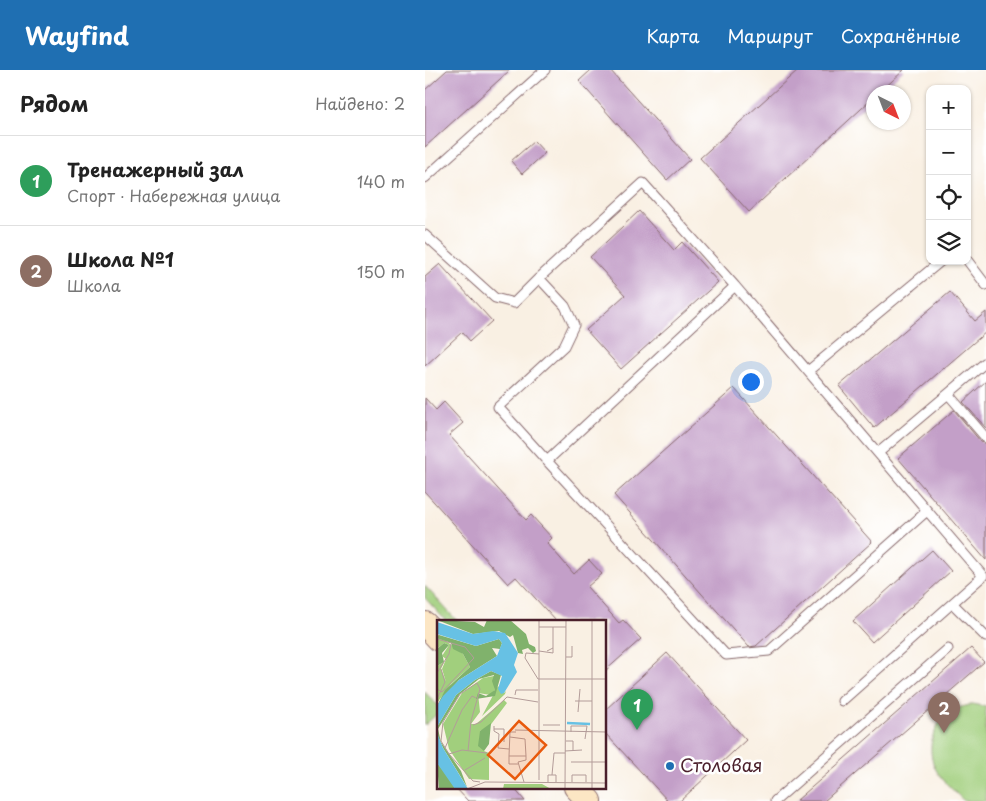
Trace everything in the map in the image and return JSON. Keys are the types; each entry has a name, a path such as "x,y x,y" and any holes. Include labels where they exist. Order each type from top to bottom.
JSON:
{"street":[{"path":"425,624 437,637"},
{"path":"577,788 589,801"}],"lane":[{"path":"425,178 545,70"},
{"path":"425,235 495,298 514,302 643,183 735,286 983,576 842,702"},
{"path":"808,371 936,265"},
{"path":"971,265 986,286"},
{"path":"539,278 565,306 573,326 564,346 498,407 726,656 769,651 927,511"},
{"path":"547,461 735,286"},
{"path":"878,453 986,362"},
{"path":"948,394 986,438"},
{"path":"953,604 986,637"},
{"path":"775,801 949,650"}],"green space":[{"path":"425,586 456,620 445,620 425,598"},
{"path":"425,692 437,705 437,714 425,725"},
{"path":"973,704 986,707 986,801 964,801 940,776 932,758 932,739 940,722 955,709"}],"building":[{"path":"447,70 510,70 425,147 425,90"},
{"path":"591,70 610,70 690,159 667,180 579,81"},
{"path":"798,70 904,70 888,85 866,85 866,104 749,212 700,158"},
{"path":"534,141 545,153 522,174 511,161"},
{"path":"639,211 674,250 682,242 718,282 621,369 586,330 625,295 590,257"},
{"path":"440,264 492,321 470,341 462,332 425,366 425,277"},
{"path":"950,292 975,321 986,312 986,332 874,428 839,386"},
{"path":"986,381 986,428 963,402"},
{"path":"734,388 872,542 756,646 749,647 614,495"},
{"path":"425,398 436,410 444,402 463,423 449,435 526,520 531,515 552,538 547,543 574,574 589,560 602,574 587,587 619,623 623,620 641,639 606,670 606,620 555,620 516,577 508,584 425,492"},
{"path":"954,410 981,442 986,444 986,560 898,458"},
{"path":"932,550 951,571 872,642 853,621"},
{"path":"971,648 984,662 824,801 796,801"},
{"path":"667,653 746,740 680,801 668,801 606,734 606,709"},
{"path":"456,788 514,788 525,801 468,801"}],"place":[{"name":"Тренажерный зал","path":"637,730"},
{"name":"Школа №1","path":"944,733"},
{"name":"Столовая","path":"670,766"}]}
